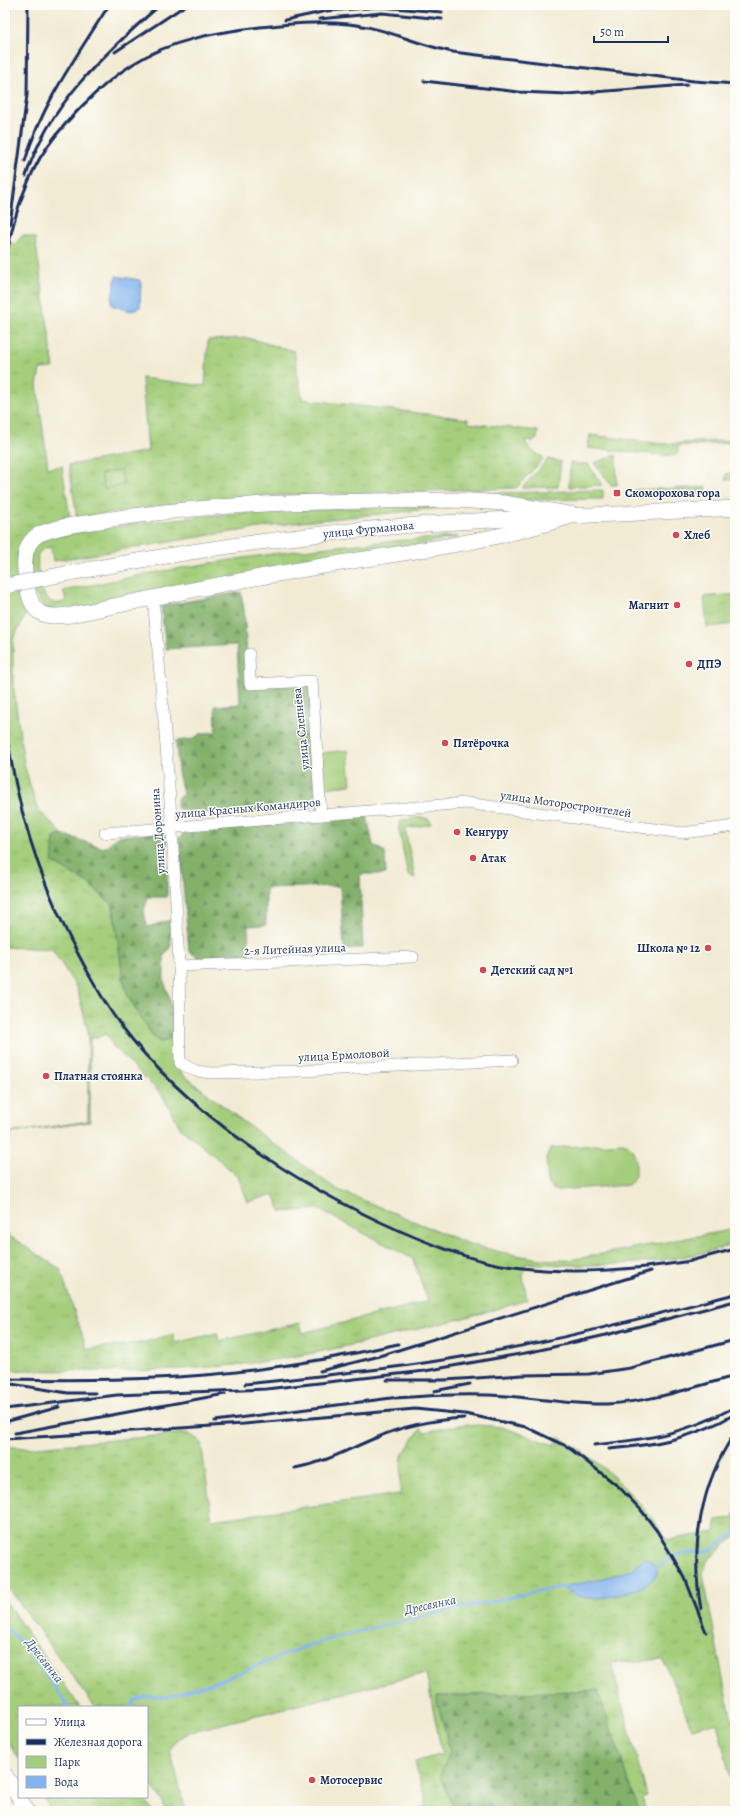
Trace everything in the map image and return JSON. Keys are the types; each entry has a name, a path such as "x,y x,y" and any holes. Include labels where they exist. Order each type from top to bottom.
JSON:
{"street":[{"path":"327,501 473,502 527,506 574,515 544,525 473,542 252,578 71,615 54,616 37,611 32,603 28,591 25,557 30,542 38,536 49,531 82,524 171,511 327,501"},
{"path":"473,502 477,504 480,510 478,517 472,521 478,524 481,531 479,537 473,542"},
{"name":"улица Фурманова","path":"5,587 134,561 232,545 384,528 574,515 735,508"},
{"name":"улица Доронина","path":"153,598 162,688 171,827 179,966 180,1063"},
{"name":"улица Слепнёва","path":"249,654 250,684 312,681 321,814"},
{"name":"улица Моторостроителей","path":"393,809 466,803 683,833 735,826"},
{"name":"улица Красных Командиров","path":"105,832 393,809"},
{"name":"2-я Литейная улица","path":"179,966 412,957"},
{"name":"улица Ермоловой","path":"180,1063 196,1071 211,1073 512,1060"},
{"path":"5,1775 18,1796"},
{"path":"19,1798 27,1811"}],"green space":[{"path":"5,5 11,5 5,140"},
{"path":"23,235 35,238 54,368 40,369 37,385 48,468 62,466 70,519 18,554 20,590 27,612 13,640 13,683 24,764 37,808 62,834 54,838 53,862 88,883 113,906 123,978 128,996 153,1037 160,1042 168,1040 175,1033 177,1063 181,1073 236,1116 336,1189 464,1242 488,1249 531,1258 559,1260 570,1260 735,1229 735,1244 684,1257 658,1261 605,1265 526,1263 523,1276 527,1300 449,1322 298,1356 206,1368 120,1371 5,1370 5,1233 60,1269 87,1349 141,1343 173,1334 175,1343 217,1333 219,1341 300,1323 303,1333 428,1301 413,1259 318,1209 281,1212 274,1194 248,1202 238,1176 180,1127 162,1095 113,1046 106,1034 96,1038 90,1038 90,1122 5,1134 88,1121 88,1031 77,988 52,949 5,947 5,243 15,244"},
{"path":"248,338 294,351 302,399 468,419 468,423 538,431 537,439 534,441 524,440 531,450 544,458 516,488 265,496 200,501 77,518 69,465 148,451 142,378 205,386 208,340"},
{"path":"590,435 663,444 735,440 735,443 678,446 678,453 673,456 588,448"},
{"path":"616,455 617,485 611,485 594,463"},
{"path":"548,459 561,462 558,487 522,488"},
{"path":"733,459 735,459 735,479 726,480 726,474 734,473"},
{"path":"570,463 588,464 602,485 569,487"},
{"path":"121,470 124,485 104,489 101,474"},
{"path":"707,487 707,494 636,497 635,490"},
{"path":"603,490 603,499 516,500 468,494"},
{"path":"458,506 301,522 53,561 51,547 43,549 38,554 39,580 45,596 50,601 57,603 66,601 63,591 210,563 309,549 458,537 70,610 45,609 35,595 30,567 31,551 37,544 48,538 99,529 150,522 253,513 355,508"},
{"path":"241,592 244,610 249,686 309,685 316,805 303,810 210,813 177,808 177,799 183,794 178,772 176,741 192,739 202,733 216,732 215,706 240,704 237,645 166,649 161,606"},
{"path":"735,594 735,624 707,627 704,597"},
{"path":"348,750 351,785 324,788 321,753"},
{"path":"367,815 373,845 385,852 386,874 360,874 363,948 344,949 340,886 266,888 266,925 248,926 249,957 198,958 189,951 179,838 187,830 212,830"},
{"path":"422,817 429,819 431,824 405,829 415,878 408,875 399,824 402,820"},
{"path":"160,833 167,838 167,897 148,897 144,911 147,927 170,920 171,946 164,956 164,981 170,999 175,1033 168,1040 160,1042 153,1037 128,996 123,978 113,906 88,883 52,862 54,838 62,834 104,848 118,836"},
{"path":"622,1143 628,1145 632,1149 636,1162 635,1176 632,1182 628,1185 557,1190 553,1189 548,1184 546,1158 551,1148"},
{"path":"466,1424 502,1427 554,1445 558,1437 589,1456 619,1482 645,1510 668,1540 715,1532 716,1520 732,1518 735,1513 735,1536 707,1561 703,1574 727,1700 735,1729 735,1798 717,1722 692,1729 663,1659 611,1663 647,1796 642,1799 646,1811 412,1811 427,1807 415,1762 442,1754 426,1673 189,1732 176,1740 170,1750 186,1811 165,1811 163,1801 148,1781 148,1706 94,1706 5,1583 5,1446 26,1448 188,1433 201,1442 212,1520 400,1494 402,1455 421,1428 424,1432"},
{"path":"5,1601 79,1706 18,1706 18,1757 5,1736"},
{"path":"598,1690 639,1811 455,1811 440,1775 450,1752 436,1696"},
{"path":"44,1798 145,1798 152,1811 51,1811"}],"water":[{"path":"116,276 140,280 140,307 131,311 113,306 111,303"},
{"path":"646,1558 657,1567 657,1574 649,1583 635,1590 606,1597 588,1598 578,1596 561,1587 593,1581 635,1569 636,1564"}],"waterway":[{"name":"Дресвянка","path":"655,1568 680,1554 704,1552 714,1548 735,1533"},
{"name":"Дресвянка","path":"132,1706 135,1700 147,1696 164,1698 224,1679 309,1645 379,1626 543,1590 565,1587"},
{"name":"Дресвянка","path":"5,1628 15,1636 41,1667 67,1706"}],"railway":[{"path":"10,224 27,95 28,5"},
{"path":"25,161 41,119 61,80 109,5"},
{"path":"26,176 36,150 48,126 64,103 99,61 160,5"},
{"path":"115,52 186,5"},
{"path":"285,20 327,11 380,7 442,12"},
{"path":"319,19 382,13 442,19"},
{"path":"5,267 10,239 22,197 40,158 58,132 82,106 121,72 147,56 178,43 195,38 260,27 337,23 361,26 388,32 426,45 453,52 694,81 735,84"},
{"path":"424,81 519,92 567,94 687,85"},
{"path":"5,719 16,783 32,846 55,906 69,936 101,995 120,1024 147,1057 177,1087 246,1144 283,1169 360,1212 398,1230 440,1247 499,1265 558,1271 580,1271 625,1269 691,1261"},
{"path":"686,1262 735,1249"},
{"path":"320,1371 376,1357 651,1271"},
{"path":"245,1384 440,1361 501,1350 602,1328 735,1294"},
{"path":"5,1409 117,1395 266,1389 425,1371 531,1352 606,1335 735,1301"},
{"path":"387,1380 445,1380 523,1375 589,1374 630,1368 735,1340"},
{"path":"5,1379 118,1379 217,1374 278,1367 398,1344"},
{"path":"395,1398 437,1395 479,1395 507,1396 570,1403 623,1403 656,1397 735,1376"},
{"path":"5,1383 68,1393 95,1393"},
{"path":"434,1391 470,1384"},
{"path":"15,1433 225,1394"},
{"path":"215,1421 399,1397"},
{"path":"5,1422 59,1407"},
{"path":"594,1445 666,1434 700,1423 735,1407"},
{"path":"5,1439 244,1424 415,1409 465,1414 526,1427 568,1447 619,1487 641,1510 657,1531 685,1578 706,1632"},
{"path":"609,1449 643,1445 690,1435 735,1414"},
{"path":"295,1468 328,1459 378,1437 409,1426 464,1418"},
{"path":"701,1609 697,1563 701,1517 713,1473 735,1433"}],"place":[{"name":"Скоморохова гора","path":"617,493"},
{"name":"Хлеб","path":"676,535"},
{"name":"Магнит","path":"677,605"},
{"name":"ДПЭ","path":"689,664"},
{"name":"Пятёрочка","path":"445,743"},
{"name":"Кенгуру","path":"457,832"},
{"name":"Атак","path":"473,858"},
{"name":"Школа № 12","path":"708,948"},
{"name":"Детский сад №1","path":"483,970"},
{"name":"Платная стоянка","path":"46,1076"},
{"name":"Мотосервис","path":"312,1780"}]}
